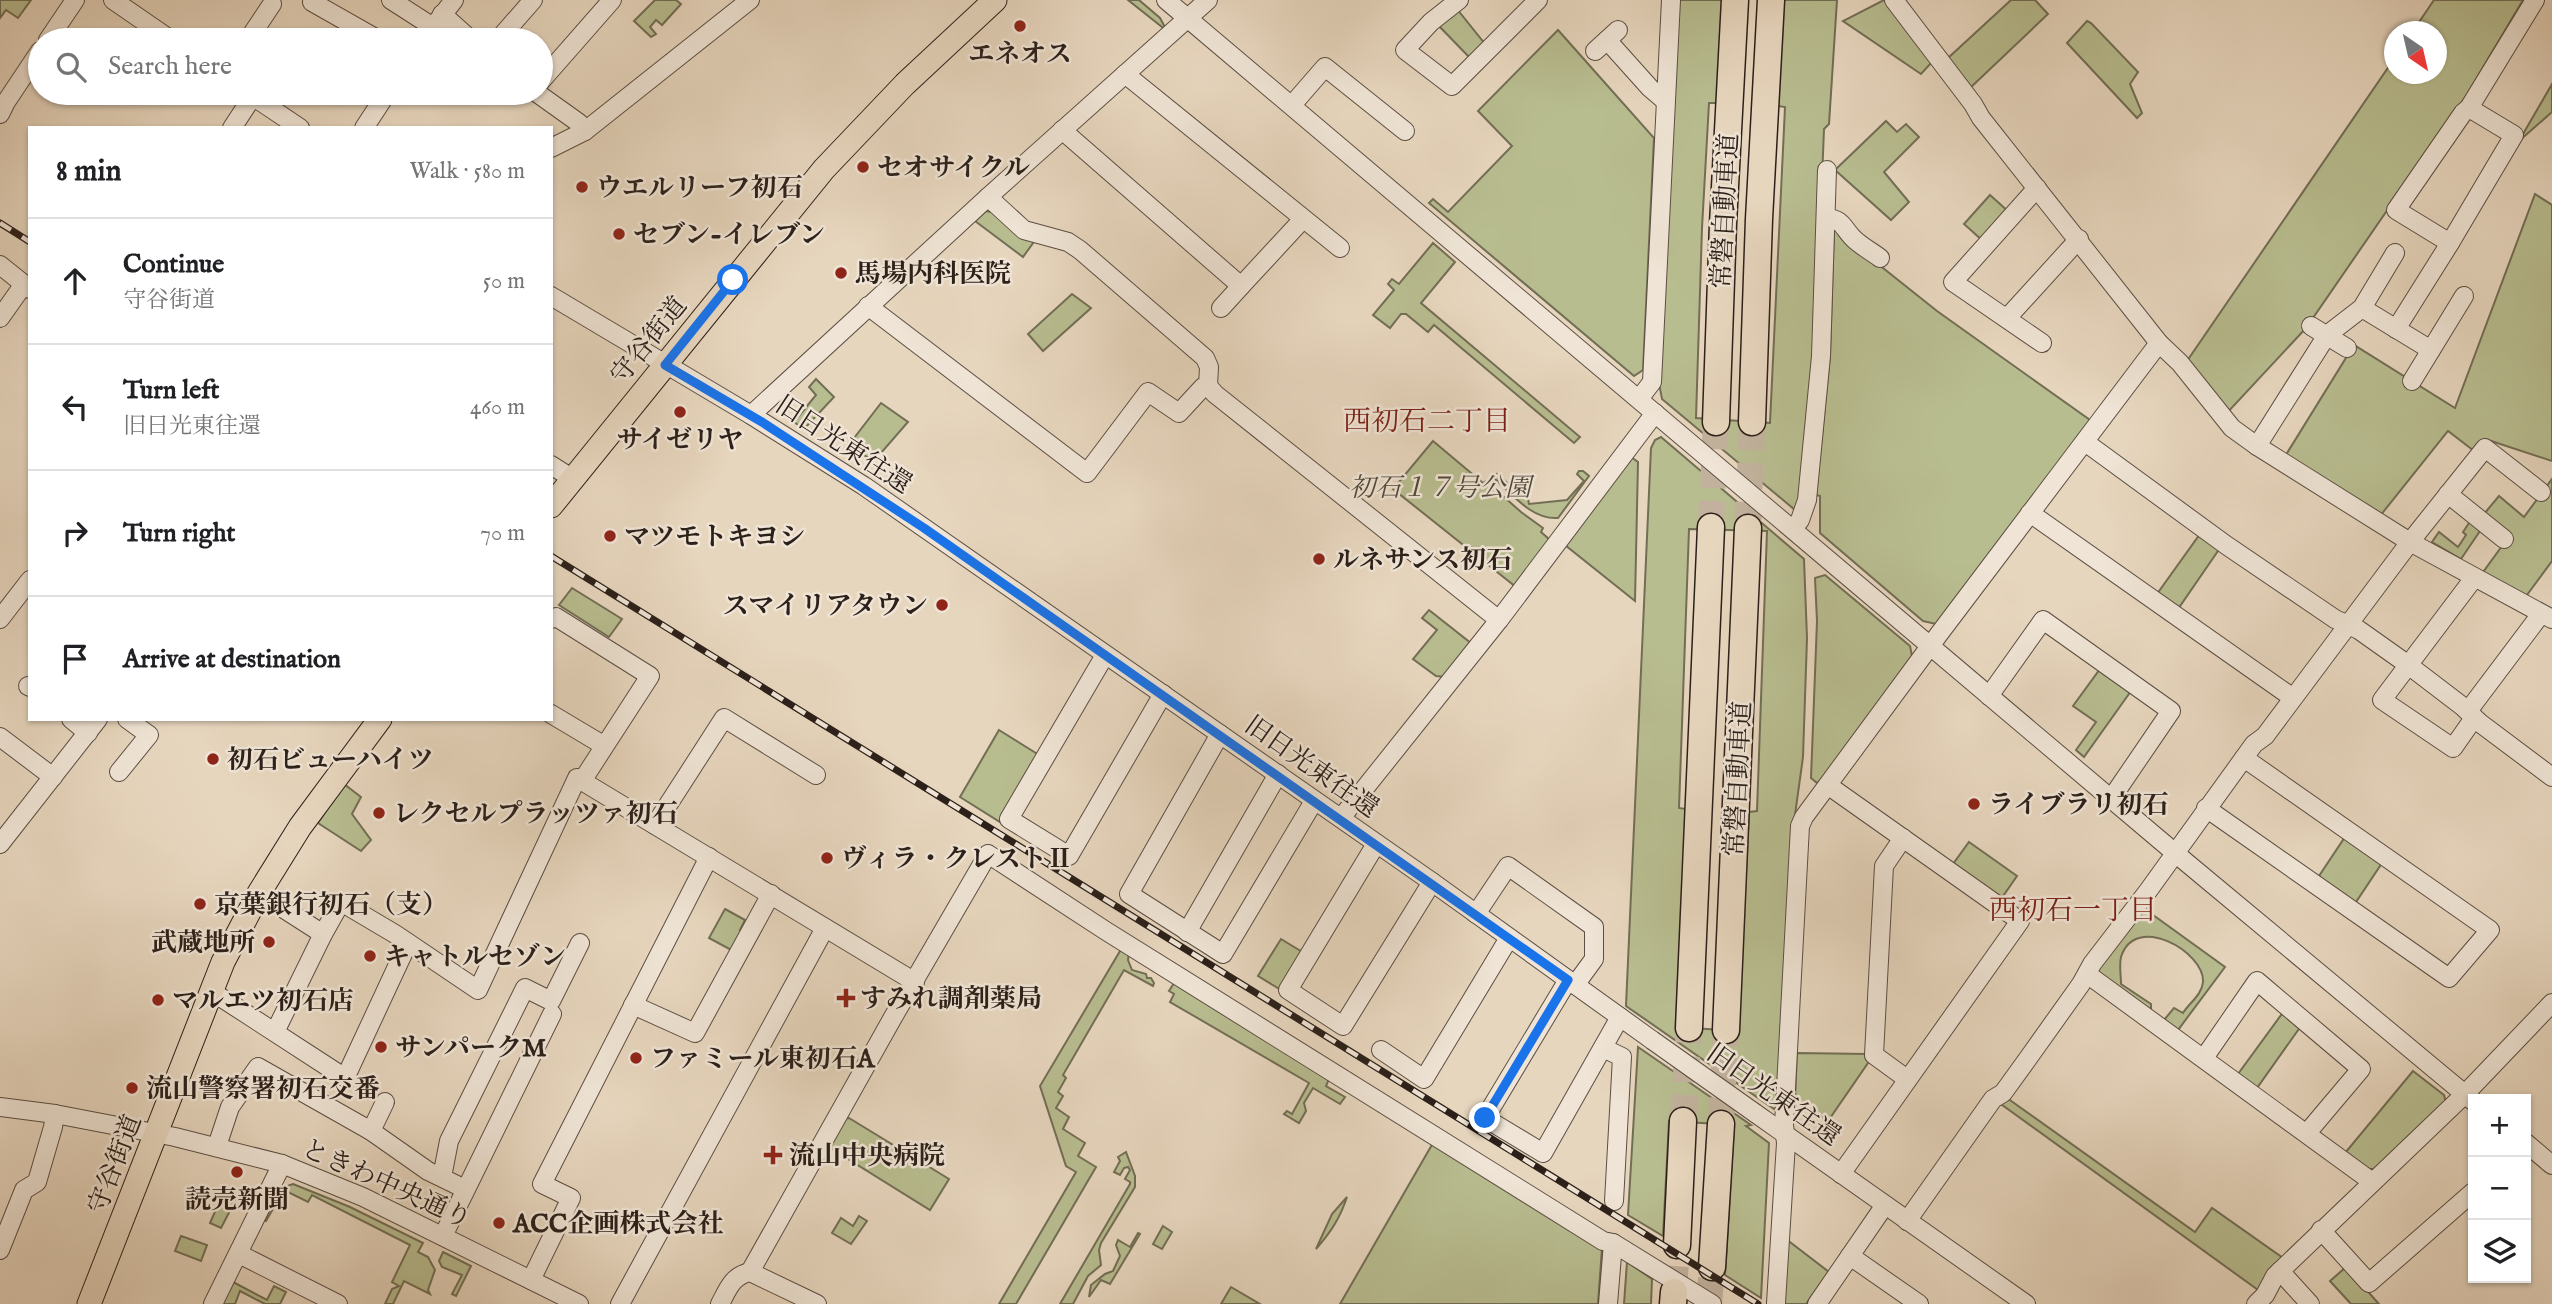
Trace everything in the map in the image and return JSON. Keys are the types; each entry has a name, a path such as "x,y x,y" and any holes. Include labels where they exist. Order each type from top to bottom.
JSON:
{"highway":[{"name":"常磐自動車道","path":"1716,422 1735,0"},
{"name":"常磐自動車道","path":"1752,422 1759,219 1771,0"},
{"name":"常磐自動車道","path":"1689,1028 1711,527"},
{"name":"常磐自動車道","path":"1726,1030 1748,528"},
{"path":"1677,1245 1683,1121"},
{"path":"1712,1267 1721,1124"}],"main road":[{"name":"守谷街道","path":"553,504 824,169 914,75 995,0"},
{"name":"守谷街道","path":"89,1304 223,962 259,893 313,808 378,721"}],"street":[{"path":"56,28 75,0"},
{"path":"113,0 154,28"},
{"path":"391,0 438,20"},
{"path":"508,28 533,0"},
{"path":"553,67 612,0"},
{"path":"1166,0 2174,853 2468,1096"},
{"path":"751,415 1208,0"},
{"path":"1459,0 1431,22 1405,50 1451,86 1538,0"},
{"path":"1639,399 1652,382 1671,0"},
{"path":"1894,0 1981,118 2159,343 2180,363 2232,428 2410,542 2547,617 2471,714 2453,748 2382,700 2474,578"},
{"path":"2450,243 2396,210 2469,108 2535,0"},
{"path":"553,147 584,131 747,1"},
{"path":"312,2 358,28"},
{"path":"255,28 272,4"},
{"path":"1607,40 1664,100"},
{"path":"1292,106 1325,67 1405,131"},
{"path":"0,114 28,69"},
{"path":"1125,74 1340,248"},
{"path":"553,104 579,123 584,131"},
{"path":"233,126 245,105"},
{"path":"267,105 297,126"},
{"path":"365,126 379,105"},
{"path":"2396,329 2514,135 2469,108"},
{"path":"1062,130 1241,286"},
{"path":"1793,529 1800,520 1807,500 1821,356 1827,170"},
{"path":"2037,188 1953,282 2042,343"},
{"path":"988,197 1024,230 1068,242 1080,250 1205,358 1209,367 1208,386 1215,394 1499,620"},
{"path":"1826,218 1835,218 1842,222 1852,237 1880,258"},
{"path":"1221,308 1303,219"},
{"path":"2007,318 2079,239"},
{"path":"2257,446 2327,335 2362,308 2395,253"},
{"path":"0,265 27,287 0,317"},
{"path":"2412,381 2464,296"},
{"name":"旧日光東往還","path":"553,297 864,486 1432,882 2026,1304"},
{"path":"868,306 1087,473 1148,392 1179,413 1203,387 1208,386"},
{"path":"2362,308 2431,350"},
{"path":"2311,326 2347,348"},
{"path":"1776,1303 1786,1143 1784,1134 1798,836 1804,817 2159,343"},
{"path":"1341,818 1499,620 1655,412"},
{"path":"2085,442 2226,545 2407,664 2552,777"},
{"path":"1907,1221 1993,1099 2003,1093 2206,808 2254,744 2265,736 2410,542 2485,448 2541,492"},
{"path":"553,466 573,479"},
{"path":"2448,494 2504,539"},
{"path":"2030,513 2293,698"},
{"path":"0,619 28,583"},
{"path":"553,618 556,617 650,676 582,781"},
{"path":"1989,696 2043,620 2171,711 2111,799"},
{"path":"1105,654 1009,819 1069,856 1163,694"},
{"path":"553,715 603,745"},
{"path":"655,825 724,718 817,775"},
{"path":"119,772 149,735 130,721"},
{"path":"0,844 93,726"},
{"path":"1220,734 1129,894 1223,954 1314,801"},
{"path":"0,737 52,777"},
{"path":"2206,808 2449,978 2490,930 2244,758"},
{"path":"1187,932 1278,774"},
{"path":"275,1032 341,902 478,990 577,778 915,982"},
{"path":"1829,786 2020,921 1841,1174"},
{"path":"1903,838 1884,866 1874,1055 1908,1079"},
{"path":"1376,844 1288,990 1343,1026 1432,882"},
{"path":"750,1272 988,854 1106,931 1580,1227 1603,1241 1612,1243 1712,1304"},
{"path":"531,1280 571,1198 542,1184 709,857"},
{"path":"1476,914 1508,866 1594,927 1594,959 1572,983 1485,1118 1543,1153 1620,1017"},
{"path":"259,893 323,934"},
{"path":"633,1005 695,1033 771,894"},
{"path":"620,1304 825,928"},
{"path":"1381,1050 1424,1079 1509,938"},
{"path":"211,991 342,1076 348,1072 408,943"},
{"path":"442,1177 449,1141 525,988 551,1001 580,943"},
{"path":"2087,974 2371,1181"},
{"path":"2204,1058 2257,981 2361,1069 2307,1133"},
{"path":"2472,1094 2552,1003"},
{"path":"443,1236 552,1014"},
{"path":"1603,1048 1622,1057 1614,1201"},
{"path":"217,1146 230,1107 258,1066 371,1131 428,1171 465,1189"},
{"path":"2256,1304 2280,1271 2371,1181 2383,1174 2468,1098"},
{"path":"371,1131 385,1102"},
{"name":"ときわ中央通り","path":"0,1107 55,1114 217,1146 282,1164 344,1188 579,1304"},
{"path":"0,1250 24,1190 37,1182 54,1127 55,1114"},
{"path":"2531,1148 2552,1165"},
{"path":"213,1304 282,1164"},
{"path":"2322,1230 2369,1283 2468,1196"},
{"path":"1817,1304 1885,1205"},
{"path":"1608,1304 1612,1243"},
{"path":"239,1254 338,1304"},
{"path":"1850,1256 1919,1304"},
{"path":"2280,1271 2310,1304"},
{"path":"720,1304 732,1281 741,1274 750,1272 817,1304"}],"green space":[{"path":"0,0 31,0 18,18 6,10 0,18"},
{"path":"655,0 676,0 681,4 662,25 656,20 650,27 656,34 651,37 634,21"},
{"path":"1128,0 1139,0 1160,18 1167,31"},
{"path":"1676,0 1722,0 1717,103 1709,103 1696,418 1770,423 1785,107 1778,106 1784,0 1837,0 1829,124 1824,129 1816,330 1799,505 1795,510 1662,399 1659,383"},
{"path":"1888,0 1933,61 1921,74 1843,21"},
{"path":"2011,0 2035,0 2048,14 1968,90 1947,59"},
{"path":"2434,0 2523,0 2466,96 2306,328 2226,414 2185,364 2384,74 2384,84 2447,84 2447,21 2420,21"},
{"path":"1457,9 1485,44 1471,59 1437,24"},
{"path":"2087,21 2138,72 2130,84 2142,113 2137,118 2067,43"},
{"path":"1558,30 1654,138 1643,370 1634,376 1429,203 1433,199 1448,212 1512,146 1478,111"},
{"path":"2552,84 2552,112 2519,141"},
{"path":"1886,121 1897,132 1906,124 1919,137 1884,172 1909,202 1891,220 1835,170"},
{"path":"2535,194 2552,205 2552,461 2485,439 2474,451 2448,431 2380,516 2284,458 2354,345 2455,408"},
{"path":"1990,195 2009,212 1983,241 1964,224"},
{"path":"986,211 997,213 1036,239 1023,257 975,221"},
{"path":"1834,229 1937,311 2090,420 1936,624 1923,621 1820,533 1820,496 1816,495 1830,356"},
{"path":"1433,243 1455,262 1421,303 1580,437 1574,443 1434,325 1428,332 1406,314 1401,314 1390,328 1373,315 1394,290 1388,284 1392,279 1399,284"},
{"path":"1072,294 1091,308 1043,351 1028,334"},
{"path":"816,379 834,397 804,429 794,422 816,395 809,387"},
{"path":"881,403 908,422 881,453 876,450 869,458 848,446"},
{"path":"1661,437 1804,559 1807,638 1803,757 1794,822 1777,1107 1774,1109 1626,1006 1651,448 1655,440","holes":["1689,529 1767,531 1757,811 1749,812 1738,1031 1676,1027 1686,809 1679,808"]},
{"name":"初石１７号公園","path":"1433,441 1543,528 1541,532 1550,540 1516,587 1393,489"},
{"path":"1631,457 1638,462 1635,601 1565,545"},
{"path":"1579,471 1589,476 1558,518 1549,518 1531,510 1494,478 1497,474 1520,494 1527,494 1529,504 1567,500 1584,481 1577,474"},
{"path":"2552,479 2552,561 2524,599 2481,575 2510,535 2484,514 2499,496 2524,517"},
{"path":"2471,520 2482,528 2461,559 2432,542 2439,532 2458,547"},
{"path":"2200,534 2220,548 2178,609 2157,594"},
{"path":"1825,575 1910,646 1912,656 1817,783 1811,778 1817,621 1815,578"},
{"path":"572,588 622,619 609,637 559,605"},
{"path":"1429,610 1472,644 1445,677 1436,676 1413,659 1437,630 1422,618"},
{"path":"2100,669 2131,691 2084,757 2076,750 2096,722 2073,706"},
{"path":"999,730 1039,755 1000,822 960,797"},
{"path":"344,784 361,797 352,814 371,840 361,851 318,823"},
{"path":"2345,837 2382,863 2354,905 2317,879"},
{"path":"1969,842 2017,876 2001,899 1953,864"},
{"path":"2142,907 2225,967 2178,1030 2164,1020 2174,1008 2183,1013 2198,995 2203,982 2201,970 2182,949 2154,937 2140,938 2129,944 2121,957 2121,984 2151,1004 2151,1010 2098,973 2097,966"},
{"path":"725,909 745,920 740,930 744,933 733,951 709,938"},
{"path":"1281,939 1304,953 1281,990 1258,976"},
{"path":"1123,946 1129,953 1128,960 1132,970 1146,974 1154,983 1153,986 1124,970 1063,1075 1066,1078 1058,1092 1063,1096 1056,1108 1069,1117 1063,1129 1085,1143 1078,1156 1096,1167 1016,1304 999,1304 1076,1172 1066,1166 1040,1086"},
{"path":"1174,983 1329,1079 1326,1086 1345,1097 1340,1104 1313,1088 1304,1103 1306,1111 1299,1123 1284,1114 1287,1111 1292,1114 1309,1083 1170,1002 1174,994 1169,991"},
{"path":"2284,1011 2301,1026 2257,1088 2238,1074"},
{"path":"1638,1047 1751,1125 1746,1126 1769,1143 1761,1298 1725,1275 1734,1125 1669,1121 1663,1236 1628,1215"},
{"path":"1797,1053 1868,1054 1870,1060 1828,1121 1795,1099"},
{"path":"2413,1071 2444,1095 2446,1103 2378,1169 2368,1169 2345,1153"},
{"path":"2007,1098 2195,1232 2212,1208 2283,1258 2258,1290 1998,1102"},
{"path":"849,1118 949,1179 930,1210 827,1146 844,1119"},
{"path":"1433,1143 1602,1248 1598,1304 1340,1304"},
{"path":"1126,1152 1135,1176 1135,1187 1101,1243 1101,1265 1088,1276 1073,1304 1060,1304 1130,1184 1125,1179 1130,1170 1128,1167 1124,1168 1120,1175 1114,1172 1120,1161 1118,1157"},
{"path":"293,1184 350,1207 423,1243 418,1252 428,1257 435,1270 428,1290 430,1294 404,1281 393,1304 385,1304 392,1289 399,1286 392,1282 410,1245 312,1195 308,1202 284,1190 266,1221 264,1220 281,1188"},
{"path":"224,1191 235,1194 236,1199 221,1228 210,1223"},
{"path":"1347,1197 1334,1224 1316,1249 1332,1214"},
{"path":"859,1216 867,1221 851,1244 832,1233 841,1218 853,1226"},
{"path":"1163,1226 1172,1232 1162,1249 1153,1244"},
{"path":"1138,1233 1140,1234 1110,1284 1101,1280 1089,1297 1091,1285 1113,1271 1120,1256 1116,1245 1118,1240 1130,1247"},
{"path":"181,1236 207,1245 201,1261 175,1251"},
{"path":"1786,1239 1829,1272 1806,1304 1782,1304"},
{"path":"443,1252 471,1266 456,1296 452,1294 462,1275 442,1267 439,1261"},
{"path":"1627,1262 1652,1279 1651,1304 1624,1304"},
{"path":"2346,1267 2379,1304 2351,1304 2330,1281"},
{"path":"233,1282 267,1300 274,1286 286,1292 280,1304 265,1304 240,1291 235,1304 221,1304"},
{"path":"1231,1287 1260,1304 1221,1304"}],"tunnel":[{"path":"1711,527 1716,422"},
{"path":"1748,528 1752,422"},
{"path":"1683,1121 1689,1028"},
{"path":"1721,1124 1726,1030"},
{"path":"1674,1292 1677,1245"},
{"path":"1709,1304 1712,1267"}],"railway":[{"path":"0,223 28,241"},
{"path":"553,557 1758,1304"}],"place":[{"name":"エネオス","path":"1020,26"},
{"name":"セオサイクル","path":"863,167"},
{"name":"ウエルリーフ初石","path":"582,187"},
{"name":"セブン-イレブン","path":"619,234"},
{"name":"馬場内科医院","path":"841,273"},
{"name":"サイゼリヤ","path":"680,412"},
{"name":"マツモトキヨシ","path":"610,536"},
{"name":"ルネサンス初石","path":"1319,559"},
{"name":"スマイリアタウン","path":"942,605"},
{"name":"初石ビューハイツ","path":"213,759"},
{"name":"ライブラリ初石","path":"1974,804"},
{"name":"レクセルプラッツァ初石","path":"379,813"},
{"name":"ヴィラ・クレストⅡ","path":"827,858"},
{"name":"京葉銀行初石（支）","path":"200,904"},
{"name":"武蔵地所","path":"269,942"},
{"name":"キャトルセゾン","path":"370,956"},
{"name":"すみれ調剤薬局","path":"846,998"},
{"name":"マルエツ初石店","path":"158,1000"},
{"name":"サンパークM","path":"381,1047"},
{"name":"ファミール東初石A","path":"636,1058"},
{"name":"流山警察署初石交番","path":"132,1088"},
{"name":"流山中央病院","path":"773,1155"},
{"name":"読売新聞","path":"237,1172"},
{"name":"ACC企画株式会社","path":"499,1223"}],"district":[{"name":"西初石二丁目","path":"1427,420"},
{"name":"西初石一丁目","path":"2073,909"}],"route":[{"path":"733,280 665,365 864,486 1341,818 1568,980 1485,1118"}]}
